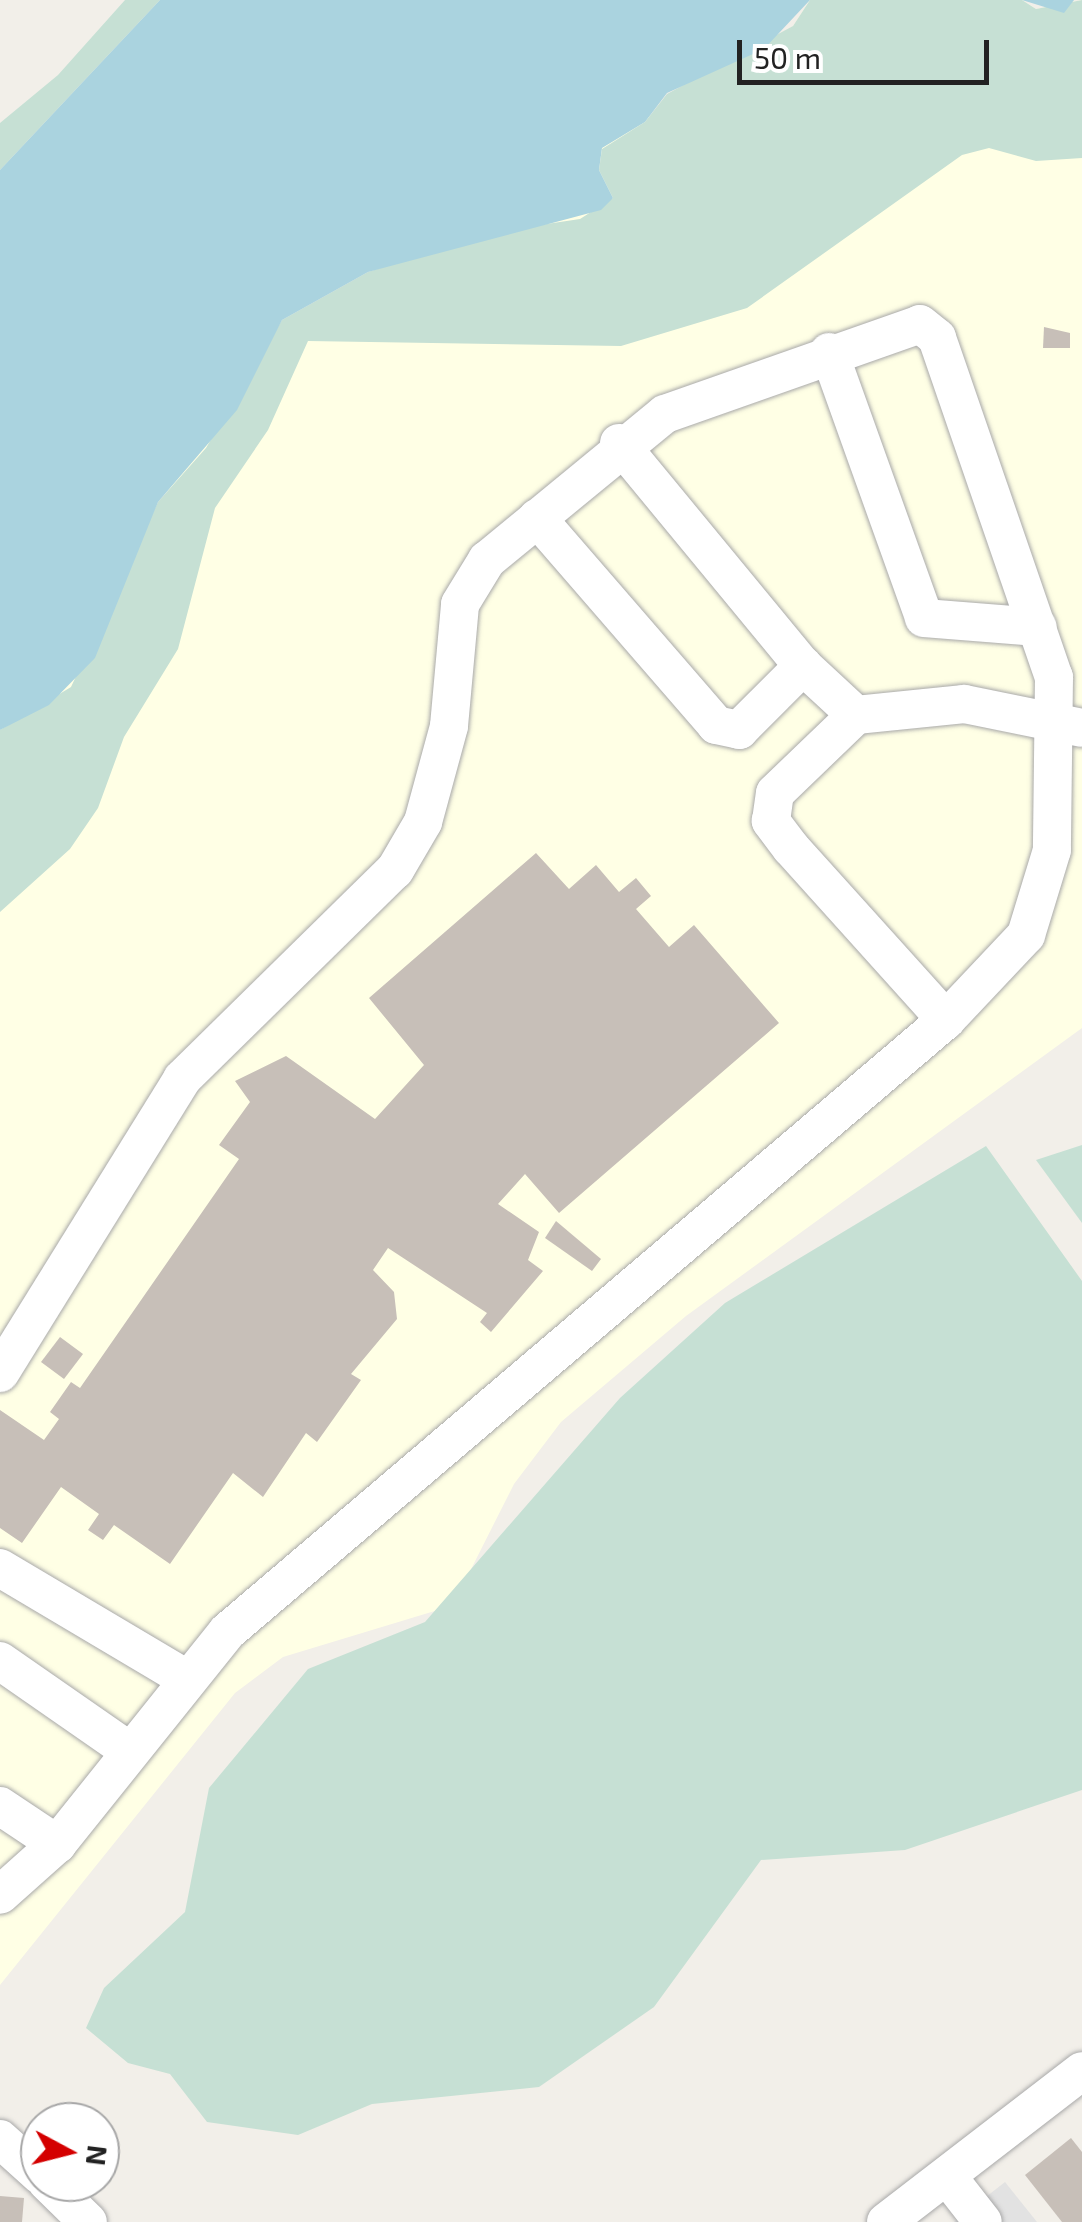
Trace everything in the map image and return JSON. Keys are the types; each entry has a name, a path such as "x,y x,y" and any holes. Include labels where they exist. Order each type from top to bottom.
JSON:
{"street":[{"path":"0,1372 182,1079 395,870 424,822 449,726 460,604 487,560 619,443 666,414 829,352 920,324 937,338 1038,627 1069,728 1044,899 994,979 227,1632 125,1748 58,1844 0,1895"},
{"path":"829,352 924,618 1038,627"},
{"path":"619,443 803,666 856,715"},
{"path":"537,518 716,725 739,730 803,666"},
{"path":"946,1020 771,821 775,793 856,715 964,704 1069,728"},
{"path":"0,1568 185,1678"},
{"path":"0,1661 125,1748"},
{"path":"0,1806 58,1844"},
{"path":"886,2222 1082,2071"},
{"path":"0,2139 20,2157"},
{"path":"947,2176 983,2222"},
{"path":"68,2202 88,2222"}],"shaded area":[{"path":"125,0 160,0 0,170 0,123 58,75"},
{"path":"810,0 1022,0 1036,9 1082,0 1082,1028 686,1316 561,1422 514,1484 458,1595 438,1610 283,1657 235,1693 0,1985 0,730 257,363 793,26"},
{"path":"810,0 1022,0 1036,9 1082,0 1082,158 1036,161 989,148 962,155 747,308 621,346 308,341 268,430 215,508 178,649 124,737 98,808 70,849 0,912 0,730 71,687 158,502 206,448 282,320 368,272 487,233 580,219 613,198 599,170 602,149 645,122 667,94 793,26"},
{"path":"1082,1145 1082,1223 1036,1160"},
{"path":"986,1146 1082,1281 1082,1790 905,1850 761,1860 654,2007 539,2087 372,2104 298,2135 207,2122 170,2074 128,2063 86,2028 104,1988 185,1912 209,1788 308,1669 425,1622 620,1398 725,1303"},
{"path":"1005,2182 1037,2222 954,2222"}],"water":[{"path":"160,0 810,0 764,49 667,93 645,122 602,148 599,170 613,198 601,210 368,272 282,320 237,410 158,502 95,658 49,705 0,730 0,170"},
{"path":"1022,0 1074,0 1064,13"}],"building":[{"path":"1044,327 1070,333 1070,348 1043,348"},
{"path":"536,853 569,889 596,865 619,892 636,878 651,896 636,909 669,947 694,925 779,1023 559,1213 525,1174 498,1204 539,1232 528,1260 543,1271 491,1332 480,1322 487,1313 388,1248 373,1270 394,1292 397,1319 351,1374 361,1380 317,1442 306,1433 263,1497 233,1473 170,1564 114,1525 103,1540 88,1530 99,1514 61,1487 22,1543 0,1528 0,1410 44,1440 59,1419 50,1412 71,1382 80,1388 239,1159 219,1145 250,1102 235,1081 286,1056 375,1119 424,1065 369,998"},
{"path":"556,1221 601,1259 592,1271 545,1238"},
{"path":"60,1337 83,1354 64,1379 41,1362"},
{"path":"1071,2138 1082,2152 1082,2222 1062,2222 1025,2175"},
{"path":"0,2196 20,2198 24,2202 22,2222 0,2222"}]}
